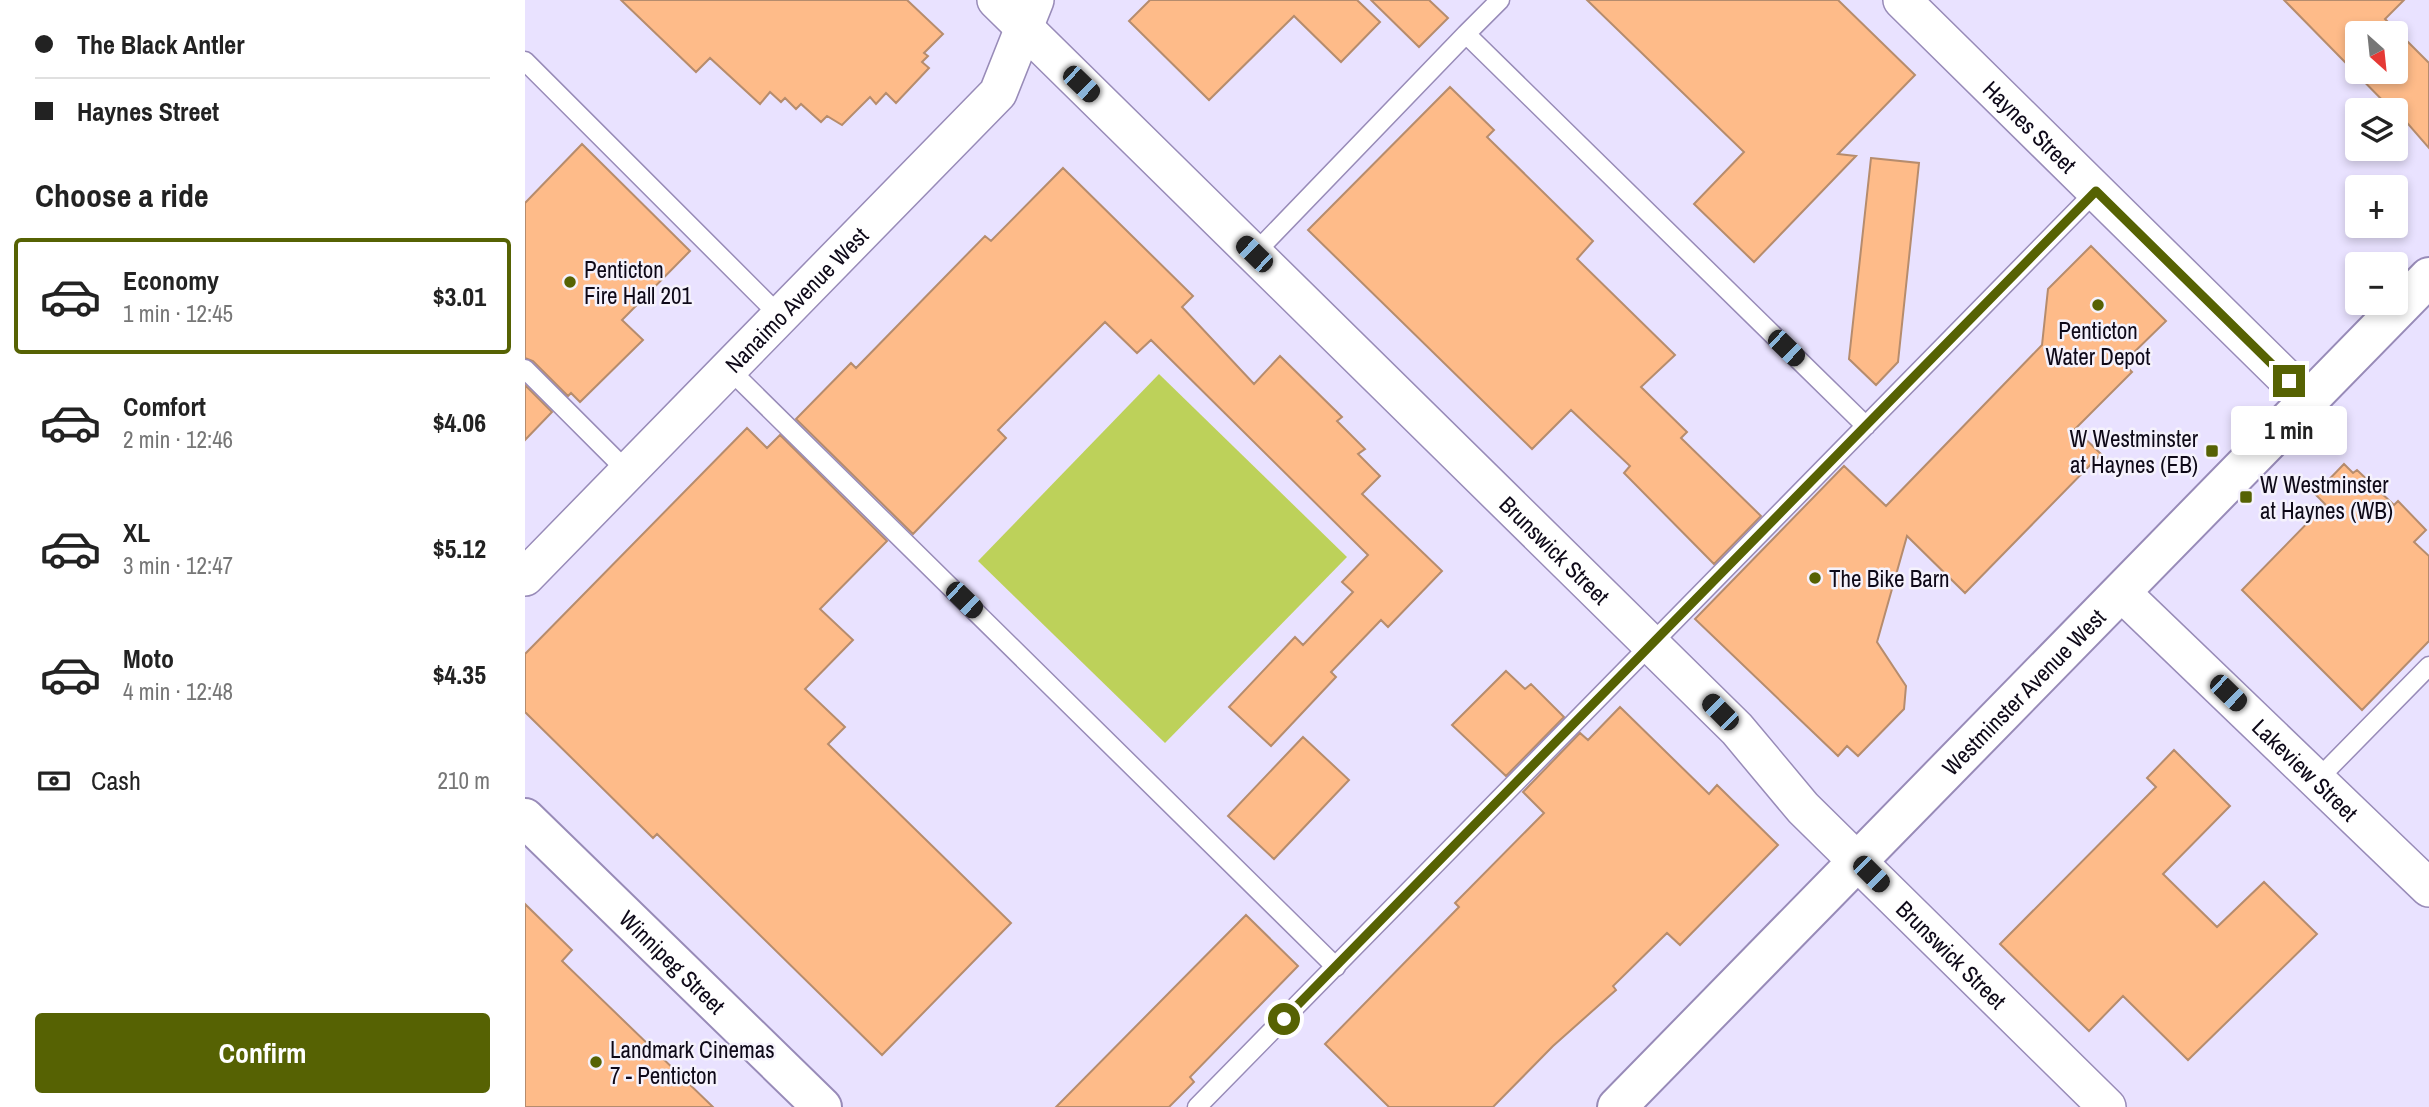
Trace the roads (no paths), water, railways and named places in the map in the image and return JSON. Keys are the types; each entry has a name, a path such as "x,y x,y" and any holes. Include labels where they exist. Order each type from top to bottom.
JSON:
{"main road":[{"name":"Westminster Avenue West","path":"1617,1107 2429,277"},
{"name":"Winnipeg Street","path":"525,818 821,1107"}],"street":[{"name":"Brunswick Street","path":"996,0 1029,13 1254,254 1737,729 1803,808 2107,1107"},
{"name":"Haynes Street","path":"1902,0 2308,400"},
{"name":"Nanaimo Avenue West","path":"525,577 998,93 1029,13"},
{"name":"Lakeview Street","path":"2121,592 2429,888"}],"lane":[{"path":"1254,254 1500,0"},
{"path":"1466,34 1866,426"},
{"path":"525,61 780,316"},
{"path":"1197,1107 2096,191"},
{"path":"525,369 628,472"},
{"path":"729,369 1335,967"},
{"path":"2318,779 2429,666"}],"place":[{"name":"Penticton Fire Hall 201","path":"570,282"},
{"name":"Penticton Water Depot","path":"2098,305"},
{"name":"W Westminster at Haynes (EB)","path":"2212,451"},
{"name":"W Westminster at Haynes (WB)","path":"2246,497"},
{"name":"The Bike Barn","path":"1815,578"},
{"name":"Landmark Cinemas 7 - Penticton","path":"596,1062"}]}
